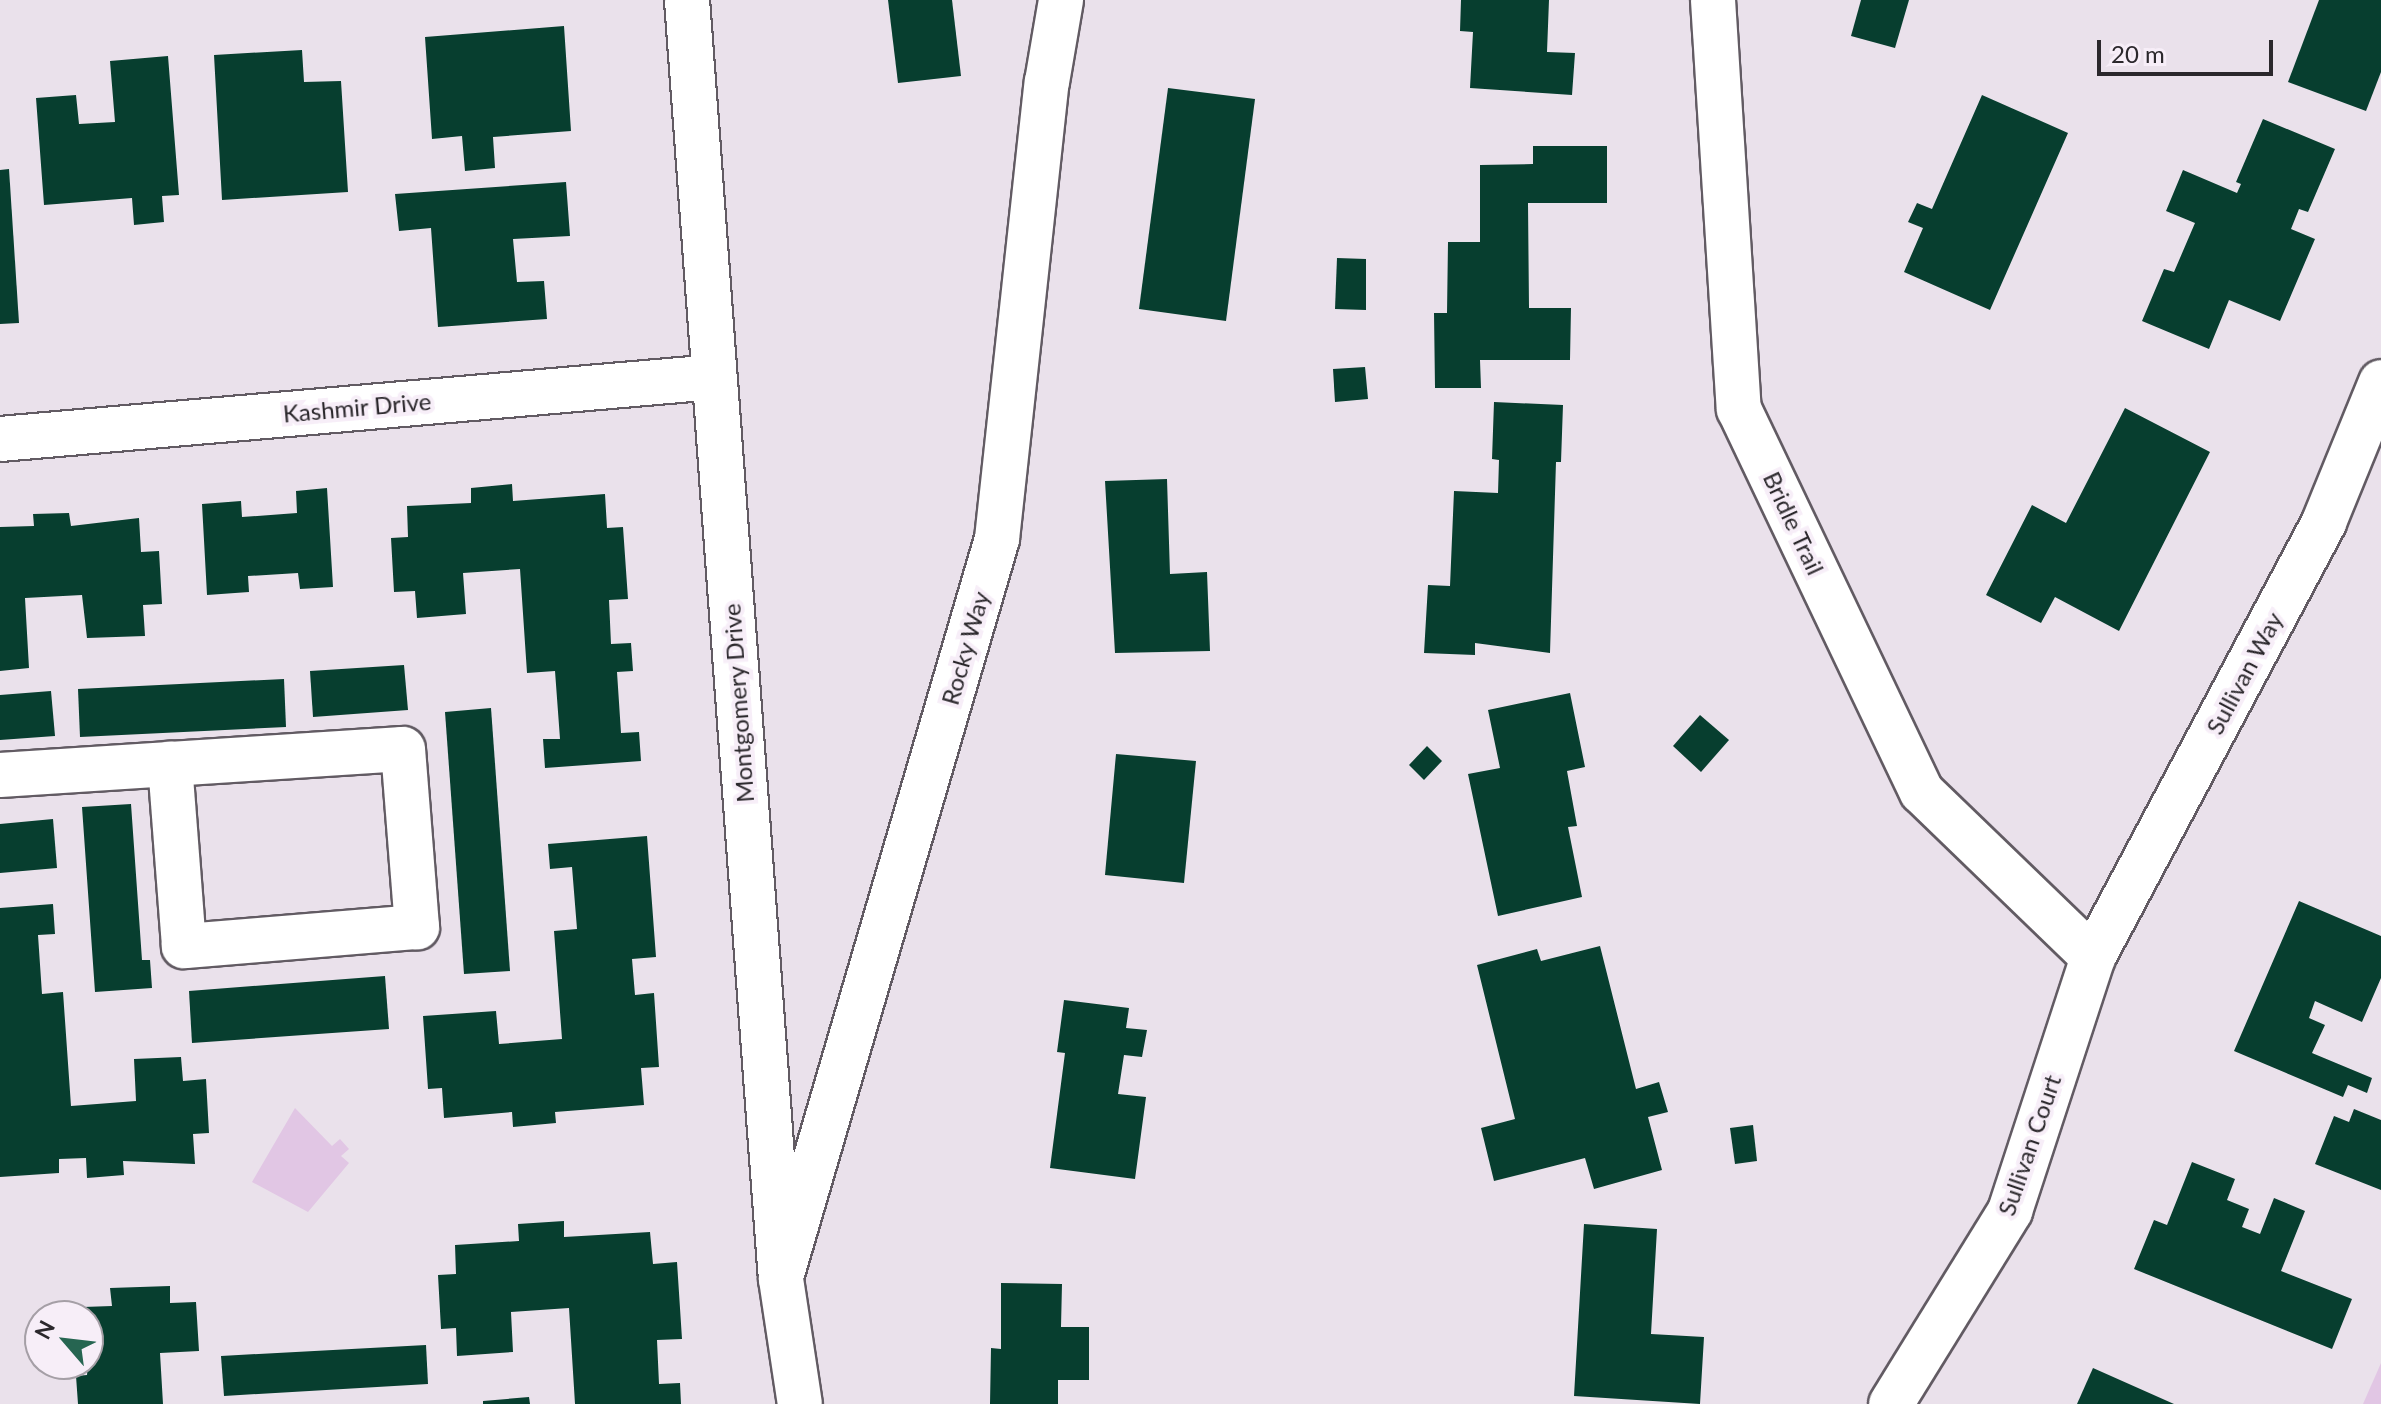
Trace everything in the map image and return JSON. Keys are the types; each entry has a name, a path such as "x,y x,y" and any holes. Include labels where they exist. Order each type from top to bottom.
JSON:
{"street":[{"name":"Montgomery Drive","path":"687,0 781,1279 800,1404"},
{"name":"Rocky Way","path":"781,1279 997,539 1047,82 1061,0"},
{"name":"Bridle Trail","path":"1713,0 1739,409 1922,792 2093,957"},
{"name":"Kashmir Drive","path":"0,439 714,377"},
{"name":"Sullivan Way","path":"2093,957 2324,522 2381,382"},
{"path":"0,775 170,764 403,749 417,927 184,946 170,764"},
{"name":"Sullivan Court","path":"1891,1404 2010,1211 2093,957"}],"shaded area":[{"path":"295,1108 332,1146 340,1139 349,1149 341,1156 349,1163 308,1212 252,1182"},
{"path":"2381,1363 2381,1404 2363,1404"}],"building":[{"path":"888,0 952,0 961,76 898,83"},
{"path":"1461,0 1549,0 1547,52 1575,53 1572,95 1470,88 1473,32 1460,31"},
{"path":"1861,0 1909,0 1895,48 1851,36"},
{"path":"2319,0 2381,0 2381,72 2366,111 2288,82"},
{"path":"564,26 571,131 493,137 495,168 465,171 462,136 432,139 425,37"},
{"path":"302,50 304,82 341,81 348,192 222,200 214,55"},
{"path":"168,56 179,195 162,196 164,222 134,225 132,198 44,205 36,98 76,95 79,124 115,122 110,61"},
{"path":"1168,88 1255,99 1226,321 1139,309"},
{"path":"1982,95 2068,133 1990,310 1904,272 1923,228 1908,222 1917,203 1932,209"},
{"path":"2263,119 2335,149 2308,212 2299,209 2291,229 2315,239 2280,321 2229,300 2209,349 2142,321 2164,269 2174,272 2195,223 2166,211 2183,170 2237,193 2241,184 2236,182"},
{"path":"1533,146 1607,146 1607,203 1528,203 1529,308 1571,308 1570,360 1480,360 1481,388 1435,388 1434,313 1447,313 1448,242 1480,242 1480,165 1533,164"},
{"path":"9,169 19,323 0,324 0,170"},
{"path":"566,182 570,236 513,239 517,282 544,281 547,319 438,327 431,228 399,231 395,194"},
{"path":"1337,258 1366,259 1366,310 1335,309"},
{"path":"1365,367 1368,399 1335,402 1333,369"},
{"path":"1494,402 1563,405 1561,462 1556,462 1550,653 1475,643 1475,655 1424,653 1428,585 1450,586 1454,491 1498,493 1499,460 1492,459"},
{"path":"2125,408 2210,452 2119,631 2055,597 2041,623 1986,595 2032,505 2066,523"},
{"path":"1167,479 1170,574 1207,572 1210,651 1115,653 1105,481"},
{"path":"512,484 513,501 605,494 607,528 623,527 628,599 609,600 611,644 631,643 633,671 617,672 621,733 639,732 641,761 545,768 543,739 560,739 555,671 527,673 520,569 463,573 466,614 417,618 415,591 394,592 391,538 408,537 407,506 471,503 471,488"},
{"path":"327,488 333,587 300,589 298,573 248,576 249,592 207,595 202,504 241,501 242,517 297,513 296,491"},
{"path":"69,513 71,526 139,518 141,552 159,551 162,604 143,605 145,636 87,638 82,595 25,598 29,668 0,671 0,527 34,526 33,514"},
{"path":"404,665 408,710 313,717 310,671"},
{"path":"284,679 286,727 80,737 78,689"},
{"path":"51,691 55,736 0,740 0,695"},
{"path":"1570,693 1585,767 1567,771 1577,826 1568,827 1582,897 1498,916 1468,774 1500,768 1488,710"},
{"path":"491,708 510,971 464,974 445,712"},
{"path":"1700,715 1729,740 1701,772 1673,746"},
{"path":"1427,746 1442,761 1424,780 1409,765"},
{"path":"1116,754 1196,761 1184,883 1105,875"},
{"path":"131,804 142,960 150,960 152,988 95,992 82,807"},
{"path":"53,819 57,868 0,873 0,824"},
{"path":"647,836 656,957 632,959 635,995 654,993 659,1067 641,1068 644,1105 555,1112 556,1123 513,1127 512,1112 444,1118 442,1088 428,1089 423,1016 496,1011 499,1044 562,1039 554,931 577,929 572,867 550,869 548,844"},
{"path":"2299,901 2381,936 2381,978 2362,1022 2315,1001 2309,1018 2325,1025 2312,1053 2372,1078 2367,1093 2348,1085 2343,1097 2234,1051"},
{"path":"53,904 55,934 38,935 42,994 63,992 71,1106 136,1101 134,1059 181,1057 183,1081 206,1079 209,1133 193,1134 195,1164 123,1161 124,1175 87,1178 86,1158 59,1159 59,1173 0,1177 0,908"},
{"path":"1600,946 1636,1089 1659,1082 1668,1112 1648,1117 1662,1170 1594,1189 1585,1158 1494,1181 1481,1128 1515,1119 1477,965 1537,949 1541,961"},
{"path":"385,976 389,1029 192,1043 189,991"},
{"path":"1064,1000 1129,1008 1126,1028 1147,1030 1142,1057 1124,1055 1118,1094 1146,1097 1135,1179 1050,1168 1065,1053 1057,1052"},
{"path":"2354,1109 2381,1120 2381,1190 2315,1164 2334,1116 2349,1122"},
{"path":"1753,1125 1757,1161 1735,1164 1730,1128"},
{"path":"2192,1162 2235,1179 2227,1200 2249,1209 2242,1227 2260,1234 2274,1198 2305,1211 2281,1271 2352,1299 2332,1349 2134,1269 2154,1220 2167,1225"},
{"path":"564,1221 564,1237 650,1232 653,1264 677,1262 682,1339 657,1340 659,1384 680,1383 681,1404 575,1404 569,1308 511,1312 513,1352 457,1356 456,1328 441,1329 438,1275 456,1274 455,1245 519,1241 518,1224"},
{"path":"1584,1224 1657,1229 1651,1334 1704,1337 1700,1404 1574,1396"},
{"path":"1001,1283 1062,1284 1061,1327 1089,1327 1089,1380 1058,1380 1058,1404 990,1404 991,1348 1001,1349"},
{"path":"170,1286 170,1303 196,1302 199,1351 160,1353 163,1404 78,1404 76,1380 104,1380 104,1306 112,1306 110,1288"},
{"path":"426,1345 428,1384 224,1396 221,1356"},
{"path":"2093,1368 2174,1404 2077,1404"},
{"path":"529,1397 530,1404 483,1404 483,1401"}]}
